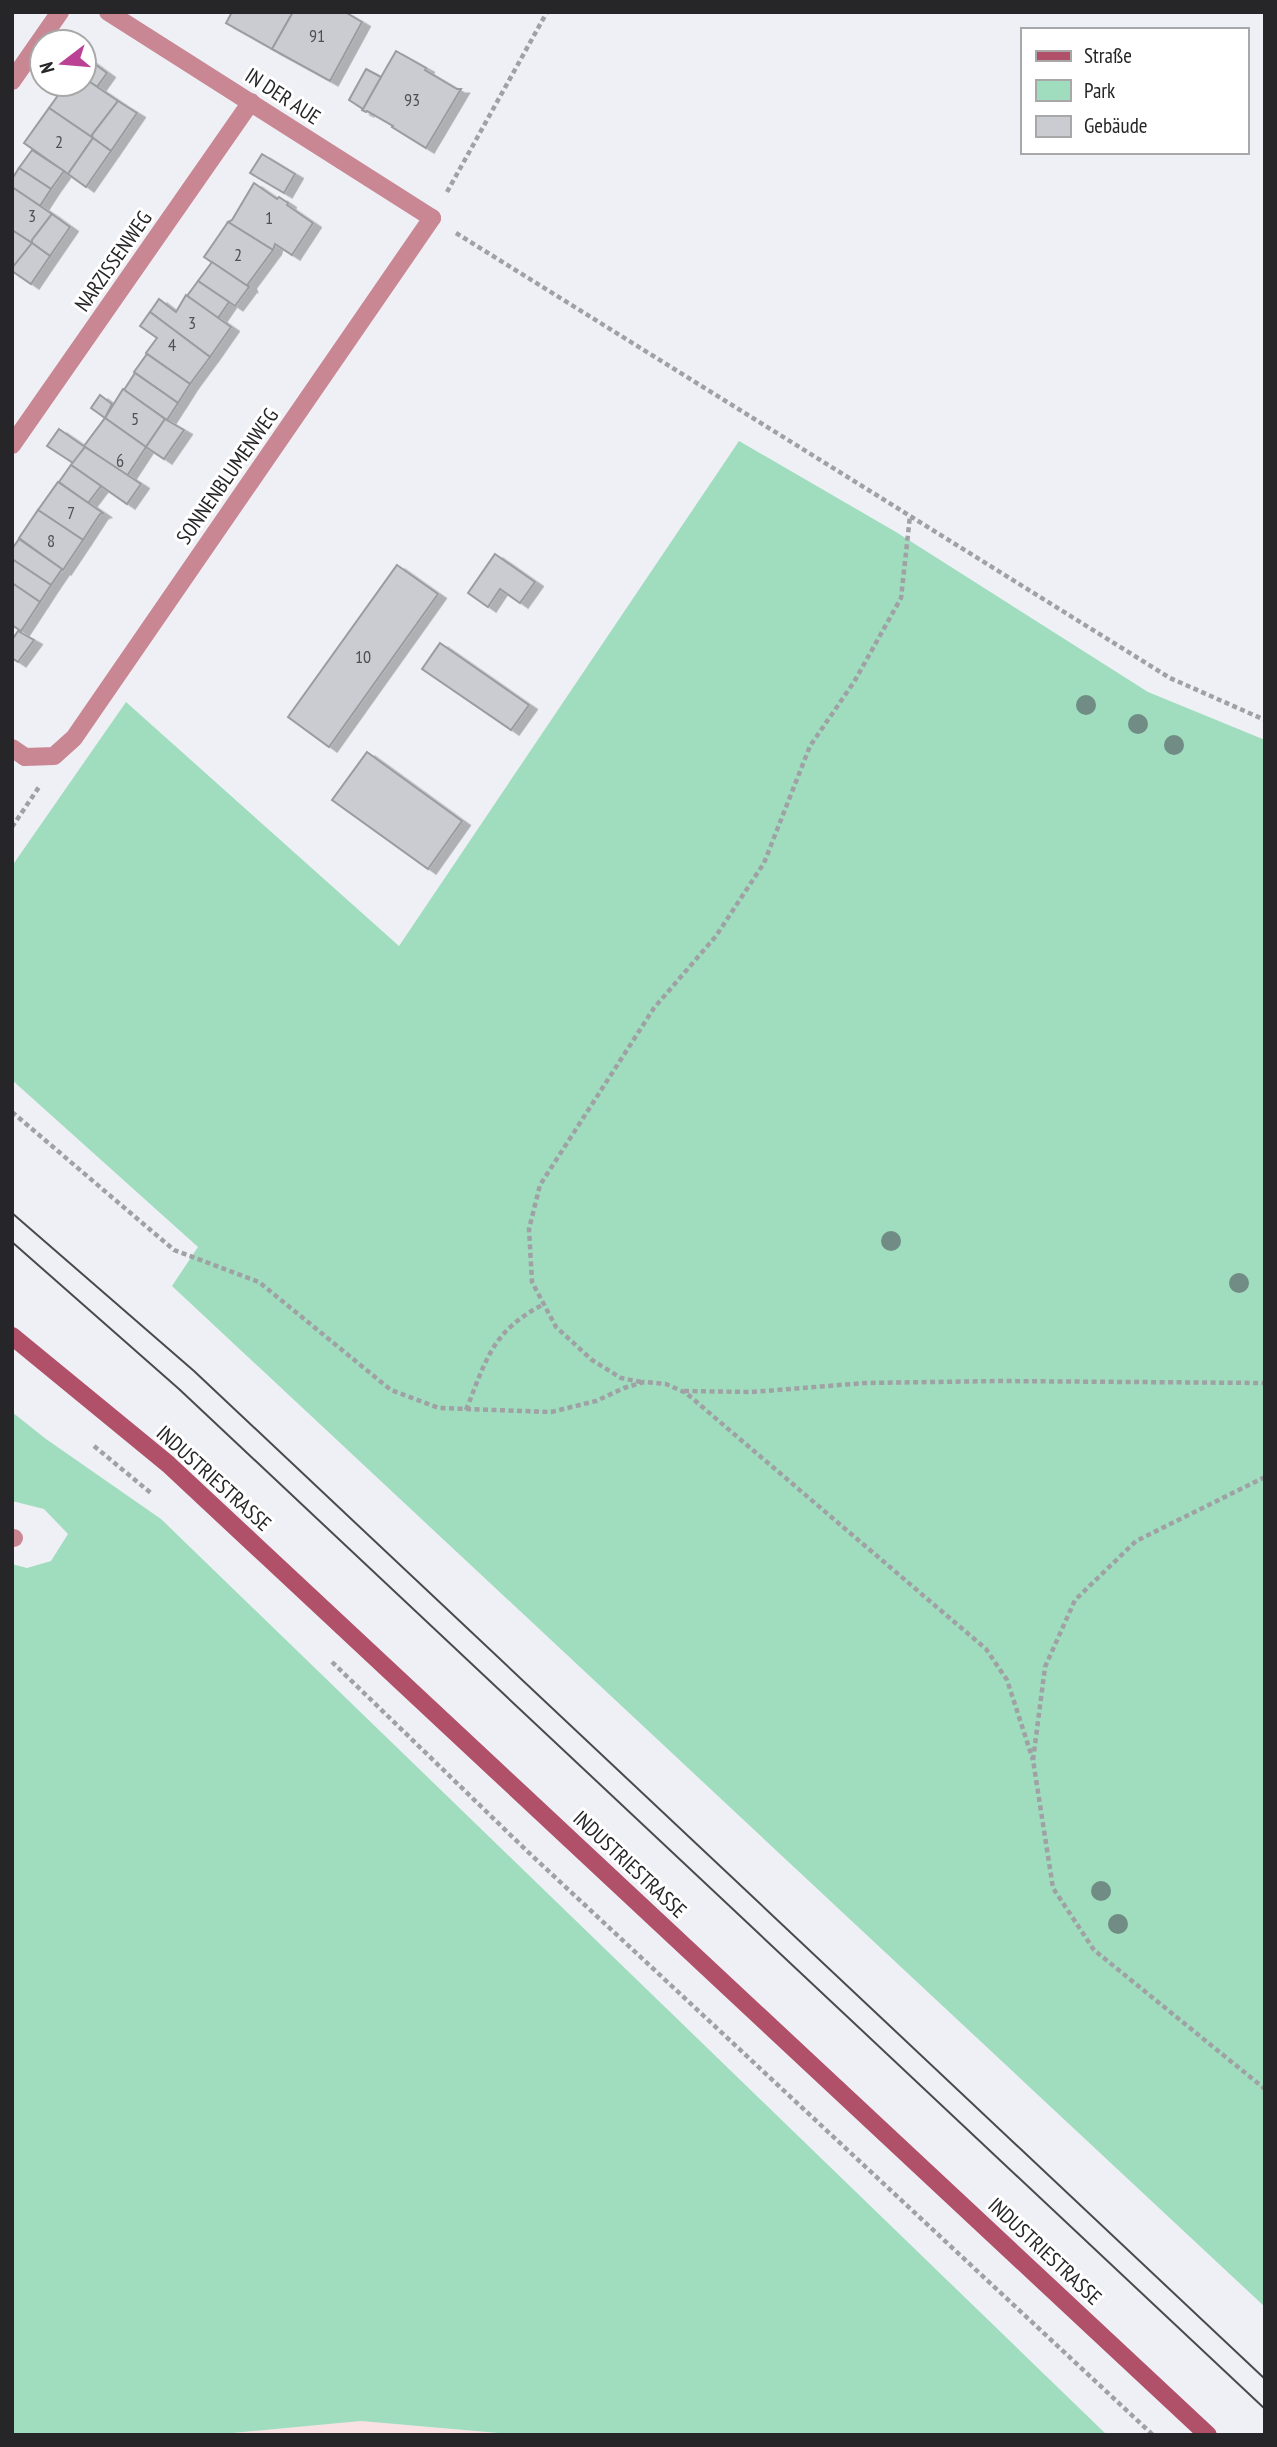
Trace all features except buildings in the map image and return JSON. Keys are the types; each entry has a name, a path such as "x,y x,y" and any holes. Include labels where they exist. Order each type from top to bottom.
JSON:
{"main road":[{"name":"INDUSTRIESTRASSE","path":"12,1336 168,1464 1208,2435"}],"street":[{"path":"12,81 60,12"},
{"name":"IN DER AUE","path":"108,12 432,218"},
{"name":"NARZISSENWEG","path":"12,445 251,102"},
{"name":"SONNENBLUMENWEG","path":"54,756 74,738 432,218"},
{"path":"18,752 54,756"}],"path":[{"path":"547,12 432,218 1170,678 1265,720"},
{"path":"910,516 901,598 854,682 810,746 764,863 716,936 654,1008 540,1185 529,1229 532,1282 556,1326 592,1360 621,1378 666,1384 683,1391 986,1649 1007,1680 1033,1760 1053,1888 1094,1950 1265,2089"},
{"path":"12,827 43,780 54,756"},
{"path":"12,1112 174,1250 259,1282 391,1390 439,1408 551,1412 596,1401 644,1382"},
{"path":"466,1410 499,1338 514,1321 544,1304"},
{"path":"683,1391 752,1392 865,1383 999,1381 1265,1383"},
{"path":"84,1438 156,1497"},
{"path":"1033,1760 1045,1667 1075,1600 1136,1541 1265,1477"},
{"path":"327,1657 537,1861 1153,2435"}],"shaded area":[{"path":"361,2421 520,2435 212,2435"}],"green space":[{"path":"739,441 896,532 1148,692 1265,740 1265,2307 172,1286 198,1247 12,1080 12,866 126,702 399,946"},
{"path":"12,1412 161,1519 1107,2435 520,2435 361,2421 212,2435 12,2435 12,1564 27,1568 51,1561 68,1534 44,1509 12,1501"}],"tram line":[{"path":"12,1213 194,1371 1265,2379"},
{"path":"12,1242 179,1389 1265,2409"}]}
